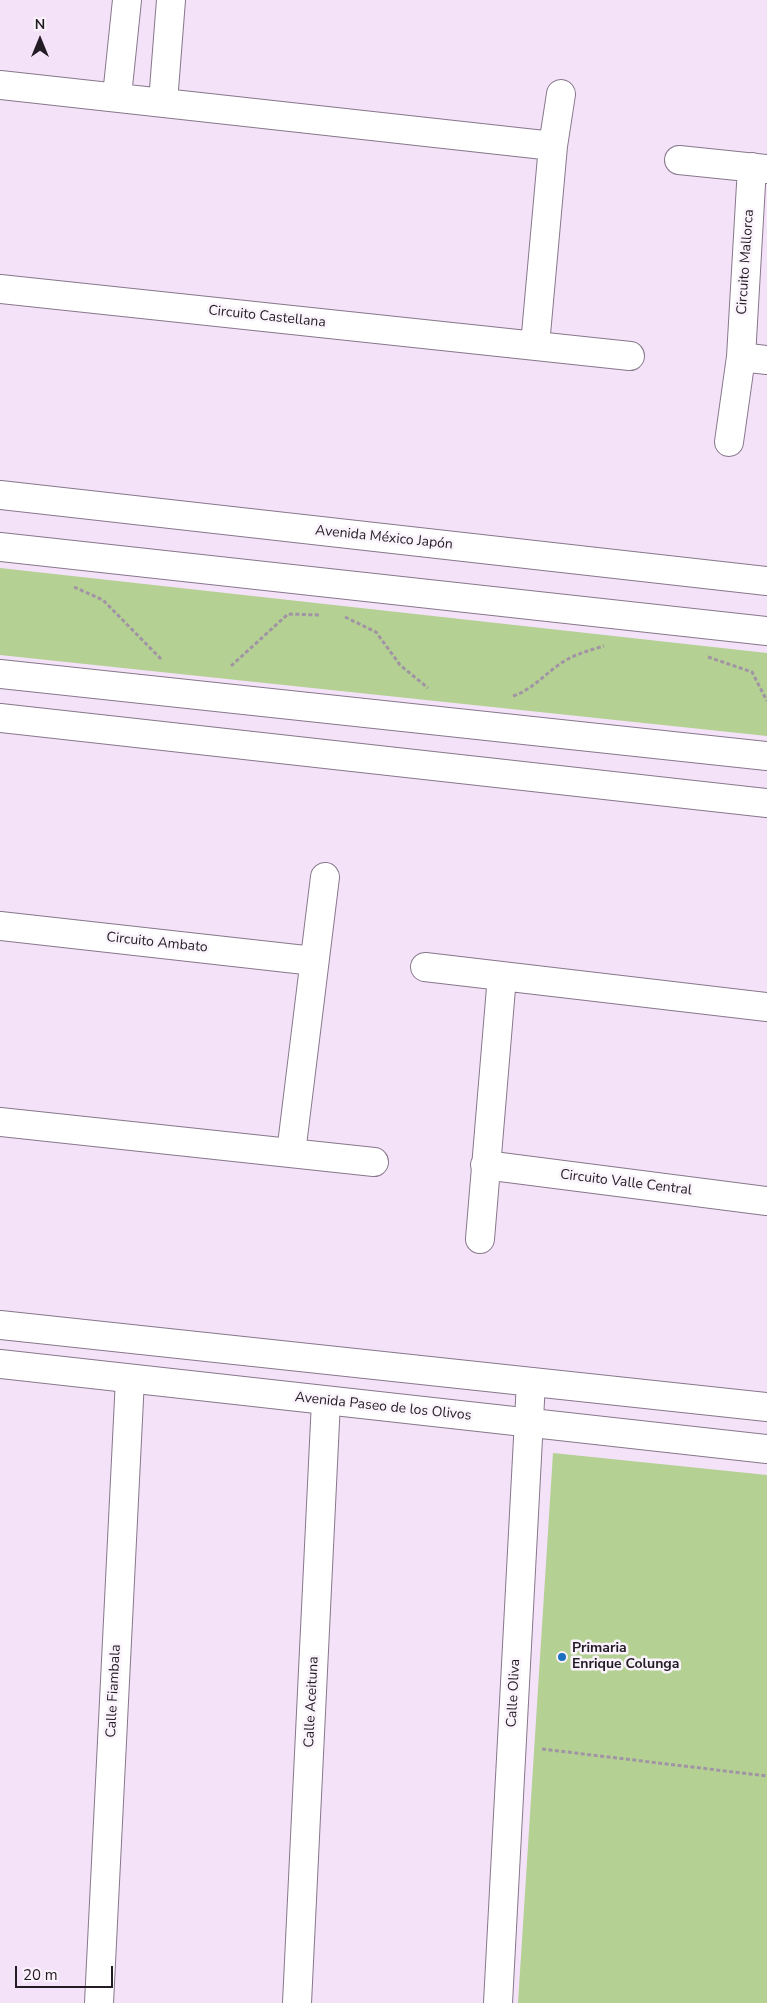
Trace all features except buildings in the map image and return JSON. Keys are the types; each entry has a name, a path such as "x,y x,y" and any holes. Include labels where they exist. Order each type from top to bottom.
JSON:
{"street":[{"path":"117,96 127,0"},
{"path":"163,102 171,0"},
{"path":"0,84 553,146"},
{"path":"535,345 553,146 561,94"},
{"name":"Circuito Mallorca","path":"679,160 760,168 729,442"},
{"name":"Circuito Castellana","path":"0,289 630,356"},
{"path":"740,357 767,360"},
{"name":"Avenida México Japón","path":"0,495 767,581"},
{"path":"0,548 767,630"},
{"path":"0,674 767,756"},
{"path":"0,718 767,803"},
{"path":"291,1153 325,877"},
{"name":"Circuito Ambato","path":"0,926 314,961"},
{"path":"425,967 767,1007"},
{"path":"480,1239 502,976"},
{"path":"0,1122 374,1162"},
{"name":"Circuito Valle Central","path":"485,1165 767,1201"},
{"path":"0,1325 767,1408"},
{"name":"Avenida Paseo de los Olivos","path":"0,1364 767,1449"},
{"name":"Calle Fiambala","path":"99,2003 130,1379"},
{"name":"Calle Oliva","path":"498,2003 531,1382"},
{"name":"Calle Aceituna","path":"297,2003 326,1401"}],"path":[{"path":"68,585 103,600 163,662 170,664"},
{"path":"224,667 234,666 288,614 324,615"},
{"path":"342,616 376,632 400,665 433,692"},
{"path":"509,698 526,692 558,665 578,653 612,643"},
{"path":"703,656 752,672 767,701"},
{"path":"534,1748 767,1776"}],"green space":[{"path":"0,568 767,653 767,736 0,655"},
{"path":"553,1453 767,1475 767,2003 518,2003"}],"place":[{"name":"Primaria Enrique Colunga","path":"562,1657"}]}
